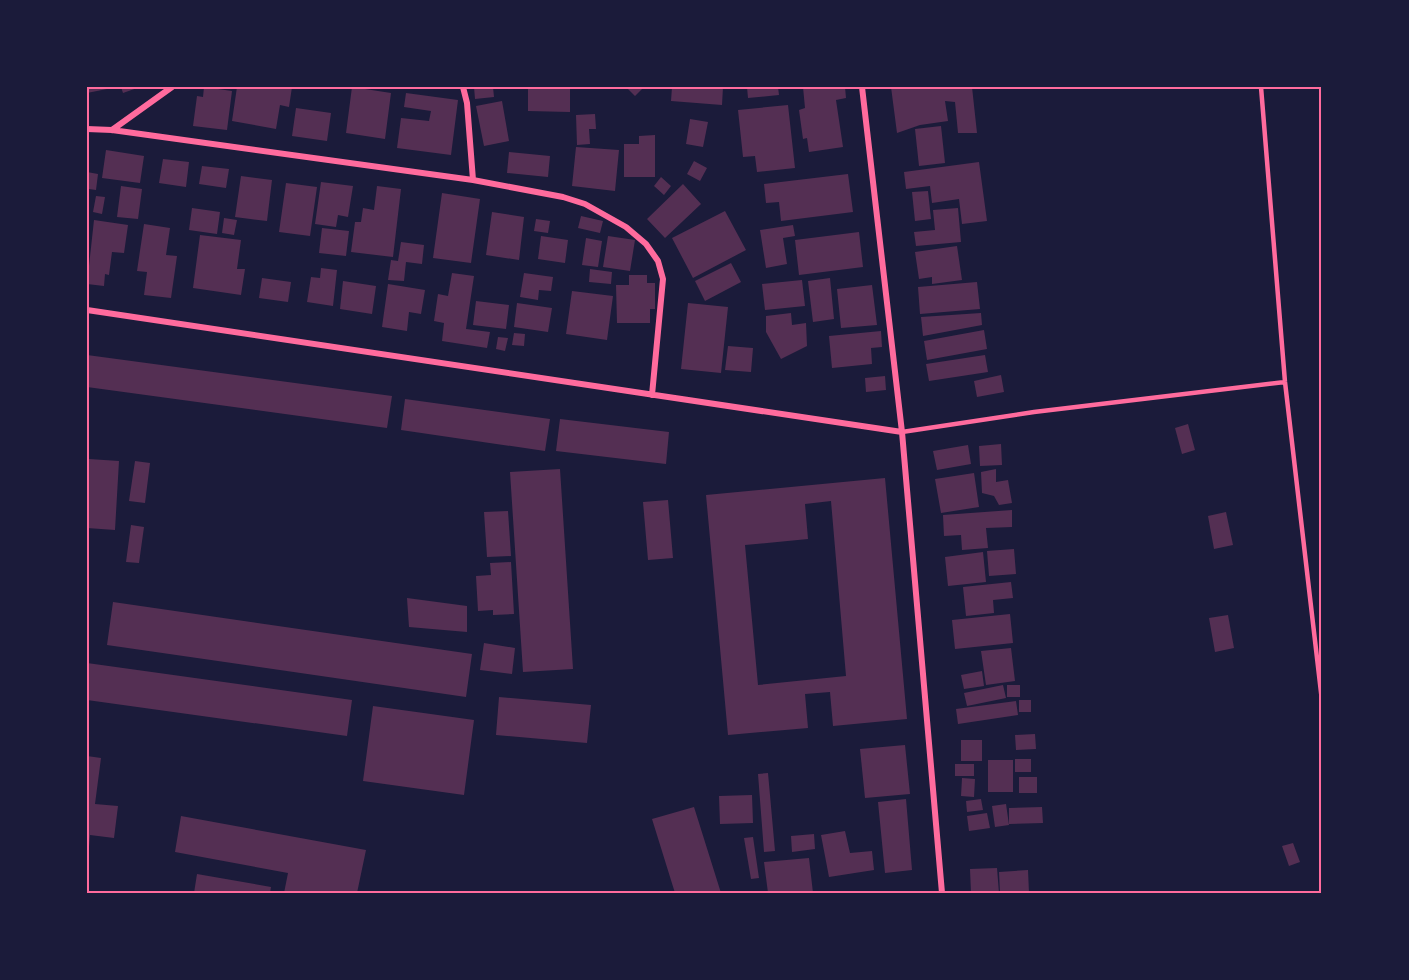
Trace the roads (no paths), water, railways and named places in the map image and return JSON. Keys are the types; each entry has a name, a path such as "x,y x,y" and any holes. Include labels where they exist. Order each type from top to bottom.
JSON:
{"street":[{"path":"112,130 172,87"},
{"path":"463,87 467,103 473,180"},
{"path":"862,87 902,432 942,893"},
{"path":"87,129 112,130 473,180 563,197 585,204 626,227 646,244 658,261 663,279 652,395"},
{"path":"87,310 902,432"}],"lane":[{"path":"1261,87 1286,382 1322,701"},
{"path":"902,432 1034,412 1286,382"}]}
